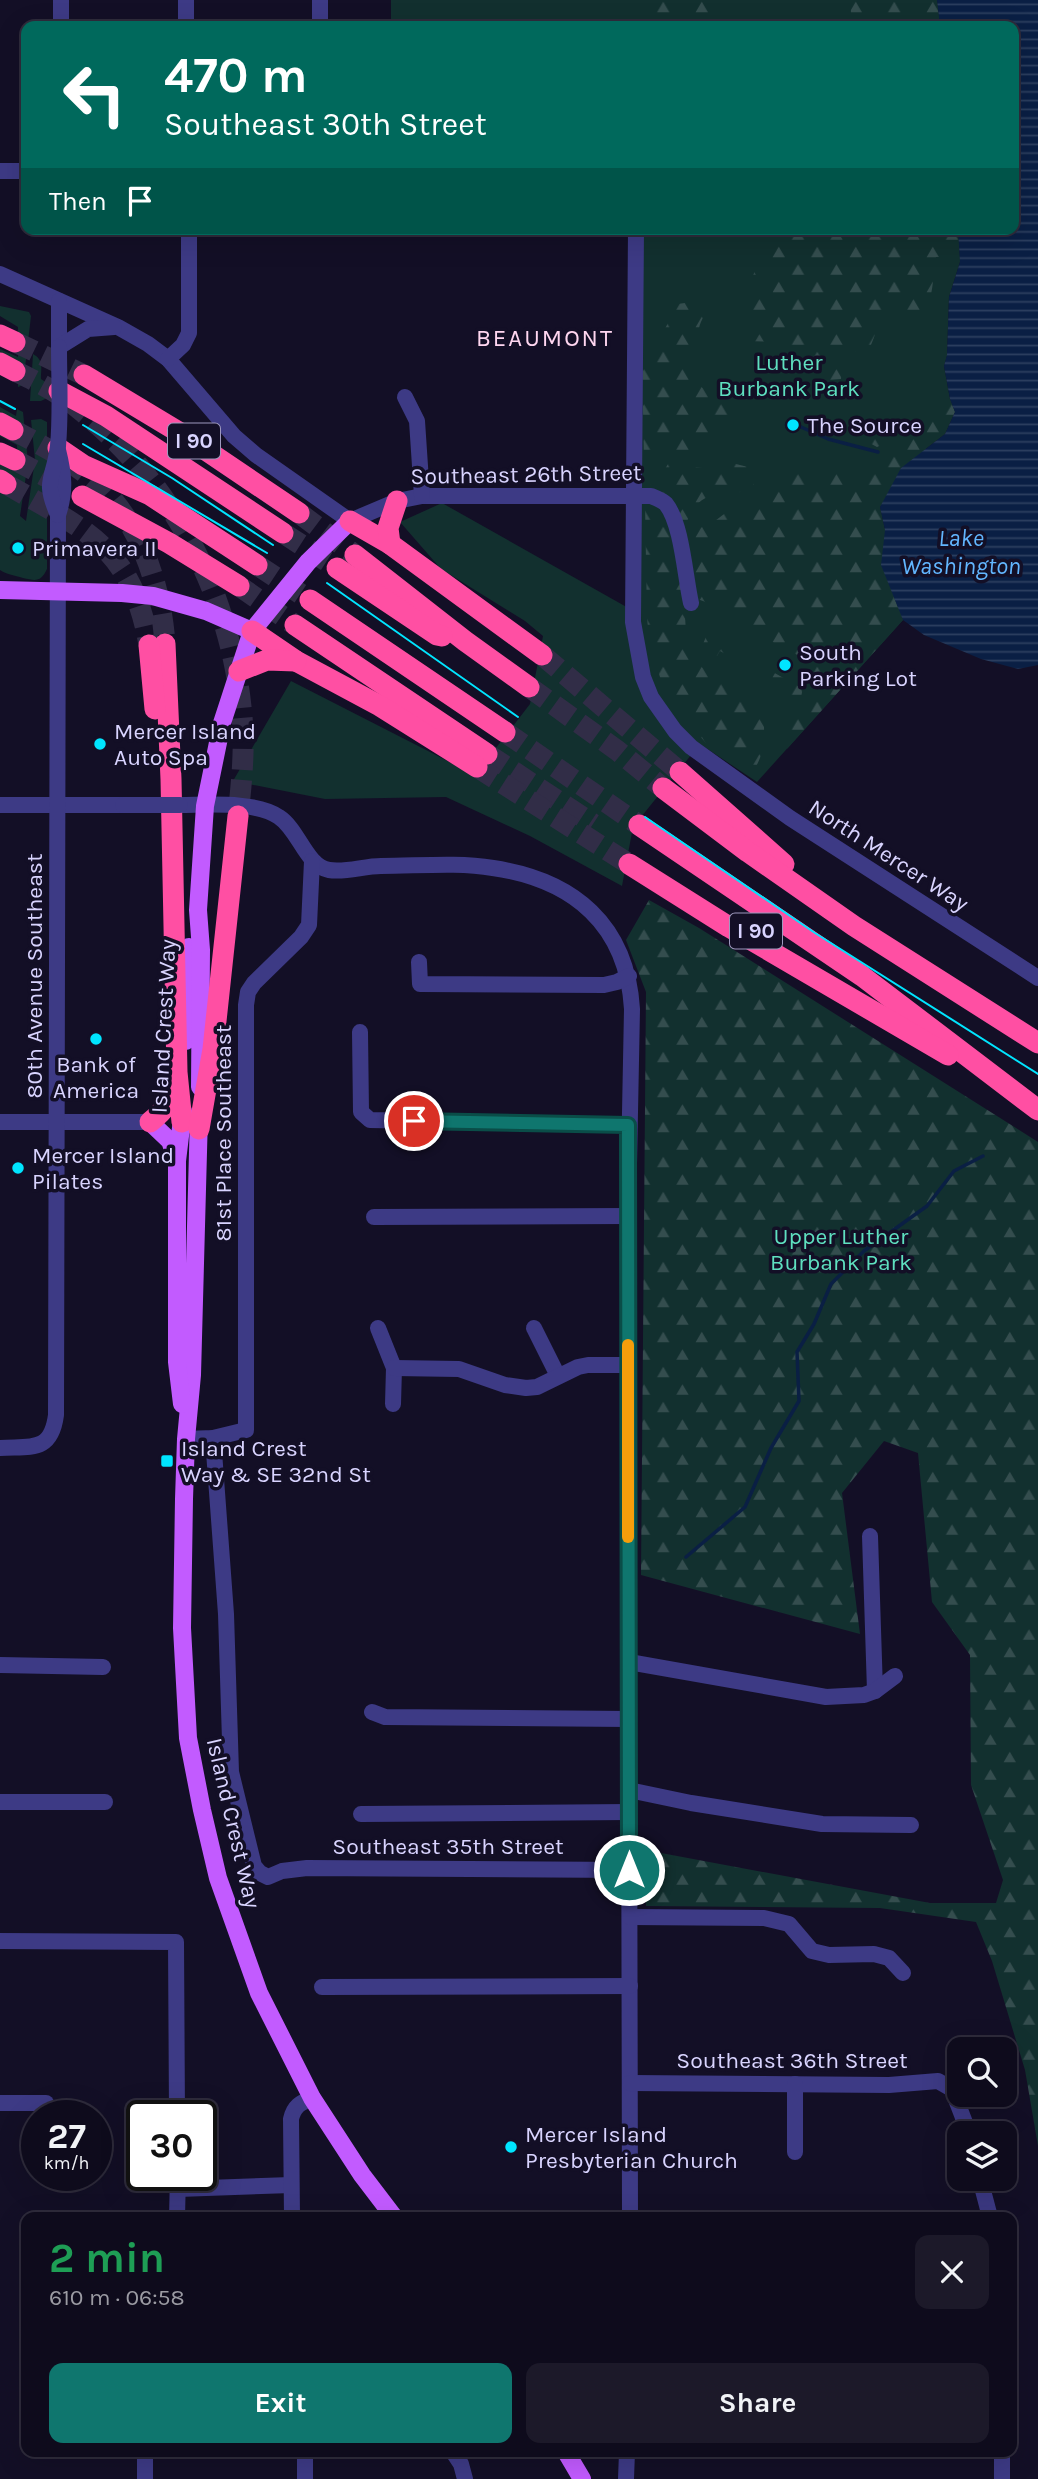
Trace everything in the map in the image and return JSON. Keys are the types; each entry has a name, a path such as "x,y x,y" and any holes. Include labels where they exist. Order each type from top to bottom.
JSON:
{"highway":[{"name":"I 90","path":"84,376 182,434 299,513"},
{"path":"59,391 128,430 283,533"},
{"path":"58,448 83,465 150,495 257,565"},
{"path":"82,496 169,543 239,586"},
{"path":"390,544 388,528 397,501"},
{"path":"351,521 390,544 542,655"},
{"path":"355,555 529,687"},
{"path":"337,568 437,635 465,641"},
{"path":"310,600 505,732"},
{"path":"252,631 296,661 482,761 295,625"},
{"path":"149,1122 166,1108 173,1097 177,1072 174,924 157,645"},
{"path":"239,671 267,660 296,661"},
{"path":"680,772 854,926"},
{"name":"I 90","path":"663,789 854,926 1038,1043"},
{"path":"191,1125 213,1049 237,816"},
{"path":"639,825 862,976 1038,1111"},
{"path":"630,856 729,927 881,1015 1038,1111"},
{"path":"177,1072 191,1125"}],"main road":[{"name":"Southeast 26th Street","path":"252,631 307,562 351,521"},
{"path":"0,590 58,590 153,596 206,611 252,631"},
{"name":"Island Crest Way","path":"252,631 222,723 205,806 198,910 201,950 191,1125 192,1375 186,1439 182,1628 188,1738 218,1878 259,1993 313,2098 362,2175 390,2212"},
{"path":"149,1122 170,1141 177,1161"},
{"name":"Island Crest Way","path":"186,1439 177,1362 177,1161 191,1125"},
{"path":"569,2457 583,2479"}],"street":[{"path":"61,0 61,21"},
{"path":"186,0 186,21"},
{"path":"320,0 320,21"},
{"path":"0,171 21,171"},
{"path":"168,359 183,345 188,333 190,235"},
{"name":"North Mercer Way","path":"636,235 633,622 643,677 651,697 675,731 718,768 790,818 1038,978"},
{"path":"0,274 118,327 168,359 234,436 256,455 351,521"},
{"name":"80th Avenue Southeast","path":"0,1448 34,1446 52,1436 56,1415 58,522 50,496 50,477 58,448 59,301"},
{"path":"60,347 88,329 118,327"},
{"path":"405,397 417,422 422,496"},
{"name":"Southeast 26th Street","path":"351,521 397,501 422,496 651,496 665,503 674,519 691,603"},
{"path":"0,805 180,805 254,808 279,817 292,828 312,860 329,870 366,866 492,867 521,873 563,889 586,905 600,919 616,944 629,976 632,1009 628,1125 630,2212"},
{"name":"81st Place Southeast","path":"213,1438 246,1430 248,992 301,937 309,925 312,860"},
{"path":"419,962 420,984 604,985 629,976"},
{"path":"360,1032 361,1112 370,1120 628,1125"},
{"path":"0,1122 149,1122"},
{"path":"374,1217 628,1216"},
{"path":"378,1328 394,1367 393,1404"},
{"path":"534,1328 558,1376"},
{"path":"394,1367 459,1369 505,1385 526,1388 537,1387 588,1365 628,1365"},
{"path":"186,1439 213,1438"},
{"name":"Southeast 35th Street","path":"213,1438 226,1614 231,1772 254,1866 260,1873 268,1877 282,1871 307,1868 629,1870"},
{"path":"870,1536 875,1691"},
{"path":"629,1662 826,1698 864,1695 875,1691 895,1676"},
{"path":"0,1665 103,1667"},
{"path":"372,1712 385,1717 629,1719"},
{"path":"629,1790 822,1824 911,1825"},
{"path":"0,1802 105,1802"},
{"path":"360,1814 629,1812"},
{"path":"629,1917 764,1918 789,1924 812,1951 829,1955 874,1954 889,1958 903,1973"},
{"path":"0,1941 176,1942 177,2100"},
{"path":"322,1987 630,1986"},
{"name":"Southeast 36th Street","path":"630,2083 889,2085 938,2081 952,2089 964,2121"},
{"path":"795,2084 795,2151"},
{"path":"292,2212 291,2119 293,2110 299,2104 313,2098"},
{"path":"0,2103 21,2103"},
{"path":"217,2183 291,2185"},
{"path":"177,2212 178,2191"},
{"path":"983,2191 989,2212"},
{"path":"145,2457 145,2479"},
{"path":"305,2457 305,2479"},
{"path":"456,2457 465,2479"},
{"path":"626,2479 627,2457"},
{"path":"1002,2457 1002,2479"}],"green space":[{"path":"391,0 937,0 939,21 391,21"},
{"path":"642,0 740,0 723,21 641,21"},
{"path":"850,0 937,0 939,21 873,21 872,11 864,21 855,21"},
{"name":"Luther Burbank Park","path":"643,235 958,235 960,262 949,297 947,356 944,366 955,412 880,507 903,620 757,782 700,744 633,827 622,886 530,836 446,797 325,799 233,781 291,681 475,775 530,704 543,636 525,621 441,569 400,522 442,503 639,614"},
{"path":"768,235 958,235 960,262 948,257 936,257 931,295 924,317 910,318 888,309 869,349 851,354 845,361 841,379 830,380 813,358 803,367 791,361 784,352 782,342 746,341 751,306 751,270 754,271 767,300 773,292 762,258"},
{"path":"693,302 705,306 696,341 695,382 707,391 725,391 730,402 731,422 713,436 700,438 689,453 689,466 709,469 736,464 748,467 754,486 740,492 702,500 692,511 682,531 685,545 696,529 711,524 728,511 755,502 780,480 788,467 819,483 836,467 842,472 855,475 888,465 892,452 886,443 877,447 864,440 862,424 889,417 902,431 917,430 927,415 950,399 955,412 945,434 901,468 880,507 885,530 881,565 903,620 787,749 794,715 811,711 819,686 807,660 732,621 710,604 684,597 685,648 692,658 710,674 763,705 762,750 756,767 750,774 706,743 678,711 664,689 650,647 645,503 653,477 661,476 668,464 670,453 663,452 656,462 644,462 642,359 662,333 677,304"},
{"path":"0,306 29,312 31,316 23,385 18,387 18,381 0,374 0,349 18,357 18,327 0,316"},
{"path":"33,354 40,362 41,379 47,383 47,398 41,401 30,401"},
{"path":"0,407 16,416 17,409 23,412 28,462 20,516 26,521 35,460 31,420 41,419 47,422 47,569 38,580 0,570 0,464 18,472 17,445 0,436"},
{"path":"710,627 726,637 724,645 798,686 804,680 801,698 792,702 784,696 791,691 720,651 717,656 703,644"},
{"name":"Upper Luther Burbank Park","path":"649,900 699,928 1038,1142 1038,2146 1017,2037 976,1922 880,1908 646,1906 645,1850 930,1903 996,1903 1003,1880 971,1785 970,1655 932,1602 918,1453 884,1441 842,1493 860,1634 641,1575 646,992 626,940"}],"water":[{"name":"Lake Washington","path":"937,0 1038,0 1038,665 1018,669 981,659 924,635 903,620 881,565 885,530 880,507 901,468 945,434 955,412 944,366 947,355 949,297 960,262 958,235 1019,235 1019,21 939,21"}],"waterway":[{"path":"793,425 796,424 794,422 790,424 796,427 796,421 790,421 789,426 792,428 801,427 828,439 878,452"},
{"path":"686,1557 745,1507 771,1448 799,1401 797,1352 814,1324 831,1284 864,1251 927,1206 954,1171 983,1156"}],"tunnel":[{"path":"15,342 84,375"},
{"path":"15,371 64,398 114,440 146,475 173,512 196,552 214,595 238,684 243,731 238,816"},
{"path":"13,430 82,471 108,494 122,512 134,532 152,576 159,598 165,644"},
{"path":"15,460 69,489"},
{"path":"6,484 81,529 101,545 117,563 131,585 149,645"},
{"path":"299,513 355,555"},
{"path":"283,533 337,568"},
{"path":"257,565 310,600"},
{"path":"239,586 295,625"},
{"path":"542,655 680,772"},
{"path":"529,687 618,751 663,788"},
{"path":"505,732 639,825"},
{"path":"487,754 593,824"},
{"path":"477,767 629,864"}],"tram line":[{"path":"0,401 15,409"},
{"path":"83,425 172,478 273,545"},
{"path":"83,444 267,553"},
{"path":"327,583 518,717"},
{"path":"645,817 815,933 1038,1074"}],"slow traffic":[{"path":"628,1345 628,1537"}],"place":[{"name":"The Source","path":"793,425"},
{"name":"Primavera II","path":"18,548"},
{"name":"South Parking Lot","path":"785,665"},
{"name":"Mercer Island Auto Spa","path":"100,744"},
{"name":"Bank of America","path":"96,1039"},
{"name":"Mercer Island Pilates","path":"18,1168"},
{"name":"Island Crest Way & SE 32nd St","path":"167,1461"},
{"name":"Mercer Island Presbyterian Church","path":"511,2147"}],"district":[{"name":"BEAUMONT","path":"545,338"}],"route":[{"path":"414,1121 628,1125 629,1870"}]}
